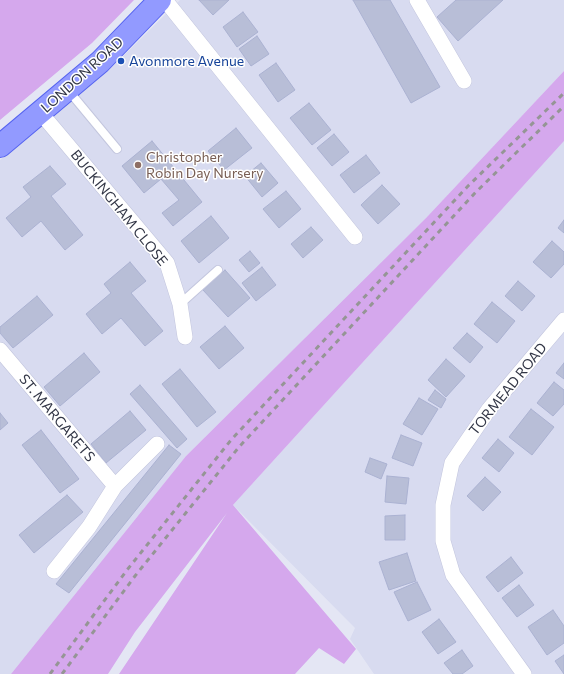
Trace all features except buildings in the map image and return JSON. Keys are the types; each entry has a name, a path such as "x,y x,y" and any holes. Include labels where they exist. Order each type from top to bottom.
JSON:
{"main road":[{"name":"LONDON ROAD","path":"0,146 100,62 160,0"}],"street":[{"path":"165,0 355,237"},
{"path":"417,0 464,81"},
{"name":"BUCKINGHAM CLOSE","path":"40,112 167,263 180,304 185,336"},
{"name":"TORMEAD ROAD","path":"524,674 453,575 446,557 443,541 443,505 452,463 489,409 564,320"},
{"name":"ST. MARGARETS","path":"0,350 115,486"},
{"path":"54,571 89,527 115,486 157,444"}],"lane":[{"path":"67,89 117,149"},
{"path":"180,304 218,270"}],"shaded area":[{"path":"0,0 134,0 92,43 0,120"},
{"path":"180,0 564,0 564,71 426,218 186,456 11,674 0,674 0,160 112,67"},
{"path":"564,71 564,141 233,505 356,649 344,664 319,648 295,674 119,674 227,513 135,632 108,674 11,674 186,456 426,218"},
{"path":"564,141 564,674 374,674 350,639 355,628 233,505"}],"railway":[{"path":"50,674 127,570 231,440 468,186 564,93"},
{"path":"62,674 135,576 239,447 475,193 564,106"}],"place":[{"name":"Avonmore Avenue","path":"121,61"},
{"name":"Christopher Robin Day Nursery","path":"138,165"}]}
